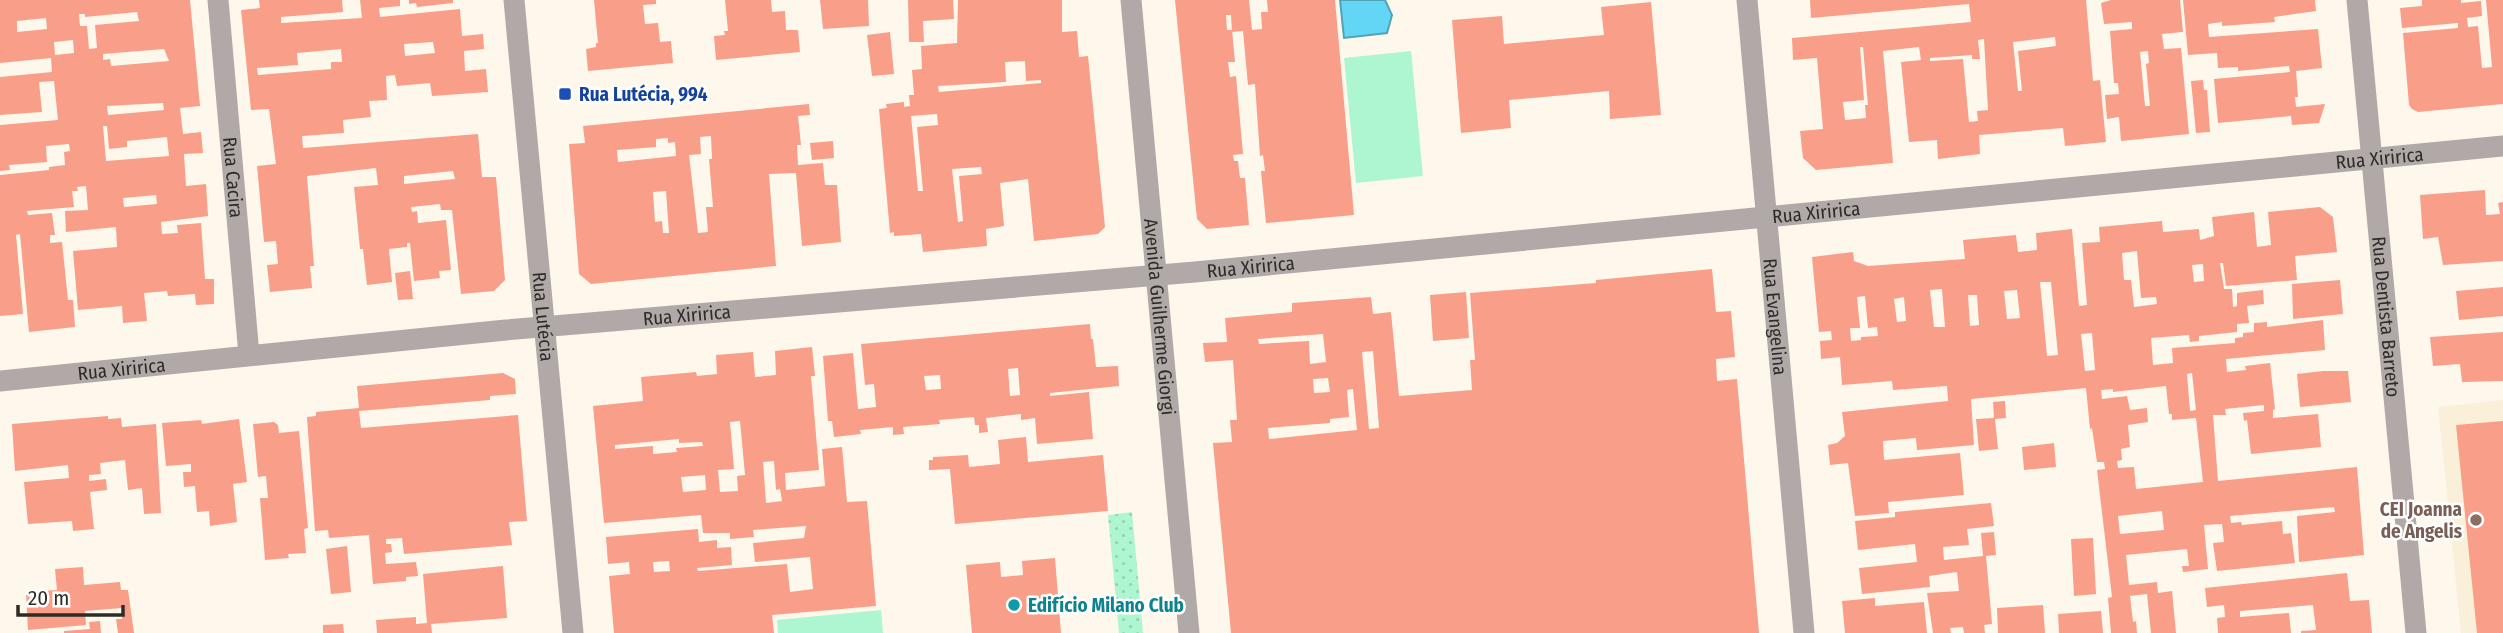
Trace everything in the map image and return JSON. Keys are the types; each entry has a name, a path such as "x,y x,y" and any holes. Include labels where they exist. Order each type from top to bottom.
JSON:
{"street":[{"name":"Rua Cacira","path":"218,0 249,355"},
{"name":"Rua Lutécia","path":"514,0 572,633"},
{"name":"Avenida Guilherme Giorgi","path":"1131,0 1189,633"},
{"name":"Rua Evangelina","path":"1747,0 1804,633"},
{"name":"Rua Dentista Barreto","path":"2357,0 2416,633"},
{"name":"Rua Xiririca","path":"0,381 545,327 1156,276 2503,146"}],"shaded area":[{"name":"CEI Joanna de Angelis","path":"2503,400 2503,633 2461,633 2438,407"}],"green space":[{"path":"1411,51 1423,176 1356,183 1344,58"},
{"path":"1132,512 1143,633 1119,633 1108,515"},
{"path":"881,610 883,633 778,633 777,620"}],"water":[{"path":"1340,0 1385,0 1392,15 1387,33 1344,38"}],"building":[{"path":"0,0 190,0 200,106 180,108 183,134 201,132 203,153 184,154 186,186 206,184 208,216 161,222 162,234 178,233 177,225 201,223 205,279 214,279 214,304 196,305 195,294 168,296 167,291 144,293 147,321 123,323 122,306 78,310 73,251 117,247 116,227 66,232 65,211 88,210 86,186 72,191 74,207 27,211 28,215 52,213 55,235 50,235 50,243 62,242 68,300 73,300 75,327 29,332 20,234 16,235 23,314 0,316 0,175 49,170 49,167 65,165 64,152 70,151 69,144 46,146 47,162 9,165 10,170 0,171 0,125 58,120 54,81 39,82 42,112 0,115 0,77 52,72 51,58 0,63","holes":["137,12 139,21 95,25 97,48 89,49 87,26 80,26 79,14 85,14 85,17","46,18 47,29 17,32 17,21","73,40 74,53 55,55 54,42","164,49 169,61 111,66 110,59 103,60 103,54","163,103 164,110 108,115 107,106","103,126 107,126 109,149 127,147 127,141 167,137 169,156 106,161","156,195 157,204 124,207 123,198"]},
{"path":"259,0 342,0 343,12 281,17 281,23 362,18 360,0 400,0 400,6 379,8 380,17 460,9 462,36 483,34 484,49 464,51 465,71 486,69 488,92 432,96 430,83 397,86 395,75 386,76 387,100 369,101 371,117 343,120 344,133 302,136 303,148 478,134 482,177 496,177 505,280 494,291 461,294 452,210 441,210 440,204 411,207 412,212 417,211 418,223 446,220 451,270 439,271 440,278 414,281 410,243 407,243 407,247 389,249 392,282 367,285 363,249 360,249 354,187 378,185 376,168 307,176 314,266 310,266 312,288 270,292 267,265 278,264 276,241 264,242 257,166 276,164 269,109 251,110 241,10 260,8","holes":["433,42 435,53 405,56 404,44","341,49 342,62 331,62 331,69 258,75 257,68 298,65 297,53","453,171 455,179 404,184 404,176"]},
{"path":"409,0 453,0 453,3 417,7 416,3 409,4"},
{"path":"594,0 656,0 656,4 643,5 645,24 658,23 660,42 671,41 673,63 588,71 586,49 596,47 598,43"},
{"path":"725,0 771,0 772,12 785,11 786,30 798,30 800,52 716,60 714,36 725,35 724,31 728,31"},
{"path":"820,0 868,0 869,26 823,29"},
{"path":"908,0 953,0 954,19 923,21 924,42 909,42"},
{"path":"958,0 1062,0 1062,32 1077,31 1079,57 1088,56 1105,227 1098,234 1034,241 1028,179 1000,183 1004,226 986,229 987,246 923,252 921,234 894,236 894,232 890,233 879,109 887,108 886,104 904,102 904,107 910,106 909,95 914,95 912,70 922,69 921,46 957,43","holes":["1025,61 1026,81 1041,80 1041,83 939,92 938,86 1006,82 1005,62","937,114 938,125 917,127 923,191 918,191 911,116","981,167 982,174 959,176 963,221 958,222 952,169"]},
{"path":"1175,0 1249,0 1252,30 1262,29 1261,12 1268,12 1267,0 1335,0 1354,215 1266,223 1261,171 1265,171 1263,155 1260,156 1255,84 1248,85 1243,31 1232,32 1235,62 1228,62 1230,77 1236,76 1243,154 1233,155 1234,161 1238,161 1240,178 1245,178 1249,225 1207,229 1197,219","holes":["1226,15 1231,15 1232,30 1227,30"]},
{"path":"1810,0 2086,0 2093,81 2100,80 2106,142 2065,146 2063,128 1979,135 1980,154 1938,159 1937,140 1909,142 1901,62 1921,60 1919,47 1883,51 1893,163 1816,170 1803,158 1800,131 1823,129 1817,58 1793,60 1792,38 1971,22 1969,4 1811,18","holes":["2055,37 2056,46 2018,51 2022,91 2018,91 2013,42","1984,39 1988,110 1977,111 1978,121 1969,122 1963,59 1930,61 1930,58 1972,55 1972,59 1980,59 1978,40","1860,47 1863,47 1868,105 1865,105 1866,118 1845,120 1843,102 1864,100"]},
{"path":"2111,0 2180,0 2183,32 2162,34 2164,49 2181,48 2189,134 2121,141 2119,117 2107,119 2105,95 2119,94 2118,83 2114,83 2110,31 2132,29 2132,22 2104,24 2101,3","holes":["2148,51 2149,63 2146,64 2150,106 2145,106 2140,52"]},
{"path":"2183,0 2315,0 2316,11 2274,17 2275,22 2222,26 2222,22 2208,24 2209,37 2318,29 2322,68 2296,71 2298,97 2295,97 2296,107 2325,104 2319,123 2292,125 2291,116 2218,123 2214,79 2290,72 2289,66 2238,71 2238,67 2218,68 2217,53 2188,55"},
{"path":"2422,0 2461,0 2461,3 2481,1 2482,16 2467,18 2468,27 2478,26 2482,68 2492,67 2486,0 2503,0 2503,104 2418,112 2412,109 2409,105 2403,33 2458,28 2458,23 2402,28 2400,8 2422,6"},
{"path":"1651,2 1661,115 1610,119 1609,91 1509,100 1511,128 1461,133 1452,20 1502,16 1504,44 1604,35 1601,7"},
{"path":"890,32 894,74 872,76 867,35"},
{"path":"2203,80 2204,90 2207,90 2210,132 2196,133 2191,81"},
{"path":"809,104 810,115 798,116 801,145 797,145 798,165 823,163 825,185 837,185 841,242 802,246 796,173 769,174 776,266 591,284 579,274 569,144 585,143 583,126","holes":["711,136 712,159 709,159 713,207 706,207 708,232 698,233 689,155 701,154 700,137","668,138 668,143 675,142 676,156 618,162 617,150 656,147 656,139","666,191 669,233 663,233 662,221 655,222 653,192"]},
{"path":"833,141 834,158 812,160 810,143"},
{"path":"2485,190 2486,215 2500,214 2498,203 2503,202 2503,261 2443,265 2438,237 2423,239 2420,195"},
{"path":"2320,207 2333,217 2337,252 2295,256 2297,280 2226,286 2223,263 2220,263 2224,289 2232,289 2233,307 2237,306 2237,293 2263,290 2264,304 2247,306 2249,323 2237,324 2237,332 2199,336 2199,341 2190,342 2189,335 2151,338 2153,365 2173,363 2172,348 2235,343 2235,338 2243,337 2243,333 2254,332 2254,323 2267,322 2267,327 2323,320 2325,350 2226,359 2227,372 2246,370 2245,366 2270,363 2275,409 2273,418 2318,414 2321,447 2251,454 2247,420 2244,421 2243,413 2264,411 2264,405 2225,409 2226,415 2213,415 2218,481 2357,467 2364,555 2299,562 2297,516 2335,512 2334,507 2230,516 2231,523 2241,522 2242,525 2282,521 2283,534 2291,533 2295,563 2217,571 2213,543 2224,542 2222,524 2204,525 2208,569 2183,572 2182,566 2189,566 2187,549 2126,555 2129,585 2157,582 2158,593 2172,591 2176,633 2151,633 2147,594 2130,596 2137,633 2111,633 2108,598 2112,597 2097,470 2105,469 2104,462 2097,462 2086,388 1971,399 1974,445 1917,450 1916,438 1883,441 1884,460 1960,453 1964,495 1888,502 1889,513 1855,516 1848,463 1830,465 1828,445 1837,443 1845,436 1842,412 1948,401 1947,386 1893,390 1892,381 1842,385 1840,357 1821,359 1820,341 1832,340 1831,331 1819,332 1812,257 1853,252 1854,261 1868,266 1965,259 1963,240 2016,235 2018,252 2037,250 2036,233 2072,229 2079,306 2087,305 2082,243 2100,242 2099,227 2162,221 2163,232 2199,229 2200,240 2214,236 2212,217 2254,212 2257,247 2271,245 2268,212","holes":["2137,251 2141,298 2156,297 2157,304 2134,307 2131,280 2124,280 2122,253","2203,264 2204,281 2194,282 2192,265","2040,282 2051,282 2058,355 2047,356","1942,289 1945,327 1934,327 1930,290","2017,290 2020,318 2007,319 2004,291","1968,295 1977,295 1979,325 1970,326","1865,296 1868,328 1877,327 1878,336 1861,337 1861,340 1851,341 1850,328 1860,328 1857,297","1904,297 1906,321 1897,322 1894,299","2092,333 2095,370 2085,371 2081,334","2192,373 2196,410 2190,411 2187,374","2166,386 2172,420 2196,418 2203,482 2136,489 2134,467 2118,468 2117,461 2122,460 2121,449 2130,447 2128,425 2148,422 2147,408 2130,410 2127,396 2102,399 2101,390 2113,389 2113,392","2162,511 2164,530 2120,534 2118,516"]},
{"path":"1712,269 1716,312 1731,311 1735,357 1716,359 1717,381 1737,379 1759,633 1231,633 1213,443 1232,442 1230,420 1237,420 1233,360 1205,362 1203,343 1227,342 1225,318 1292,312 1292,303 1371,297 1373,314 1391,312 1399,396 1472,390 1470,360 1475,360 1470,293 1596,283 1596,280","holes":["1323,334 1326,362 1310,364 1309,341 1259,344 1258,339","1373,351 1379,428 1369,429 1362,352","1328,378 1330,392 1314,393 1313,379","1353,389 1357,430 1269,439 1268,428 1330,423 1330,419 1349,417 1347,390"]},
{"path":"410,271 413,299 398,300 395,273"},
{"path":"2340,280 2343,314 2293,319 2292,284"},
{"path":"2503,287 2503,316 2459,320 2456,291"},
{"path":"1466,292 1469,338 1433,341 1430,295"},
{"path":"1090,324 1096,367 1118,366 1119,386 1050,393 1050,396 1089,392 1093,439 1037,444 1035,418 1021,420 1021,414 986,418 988,432 979,433 979,425 975,425 974,417 939,420 940,424 903,427 904,434 893,435 893,427 860,430 861,434 834,437 832,421 828,421 823,356 853,353 858,409 876,407 874,384 865,385 861,344","holes":["1018,368 1020,395 1010,396 1008,369","940,375 941,389 926,390 924,376"]},
{"path":"2503,332 2503,381 2462,382 2460,364 2433,366 2430,337"},
{"path":"812,347 815,376 811,376 819,470 785,473 786,490 825,486 822,449 842,447 847,502 867,501 876,606 772,615 774,633 614,633 609,576 630,574 629,562 608,564 606,537 698,529 699,542 717,540 717,548 731,547 732,565 697,568 698,571 787,564 790,592 813,589 810,557 755,562 753,543 804,538 806,526 753,530 754,537 730,539 730,533 703,533 701,515 604,523 593,406 643,401 641,377 696,372 697,376 717,374 716,355 753,352 755,377 776,375 775,351","holes":["740,421 745,475 737,476 738,491 720,492 718,470 734,469 730,422","679,439 679,443 702,442 703,446 676,448 677,452 653,454 653,446 615,449 615,445","774,461 776,490 780,489 782,501 766,503 763,462","705,475 706,490 683,492 681,477","669,561 670,571 654,572 653,562"]},
{"path":"2348,371 2351,402 2300,407 2297,374"},
{"path":"503,373 515,379 516,394 490,396 490,400 359,411 361,428 518,415 527,521 509,522 512,545 404,554 402,538 386,539 386,544 391,544 392,552 385,553 386,564 416,562 418,576 406,577 406,581 373,584 369,535 329,538 328,530 315,531 307,417 316,416 316,412 359,408 357,386"},
{"path":"2005,401 2006,418 1995,419 1998,449 1979,451 1976,419 1994,418 1993,402"},
{"path":"108,416 108,419 121,418 122,427 156,424 161,513 144,514 142,488 128,490 125,460 100,463 101,474 89,475 89,481 106,479 107,490 90,492 94,529 73,531 72,521 28,524 24,482 69,478 68,465 15,471 12,424"},
{"path":"239,419 247,482 233,484 237,522 210,526 209,511 197,512 195,486 184,487 183,472 191,472 191,464 166,466 162,423 201,420 202,424"},
{"name":"CEI Joanna de Angelis","path":"2503,421 2503,633 2477,633 2456,425"},
{"path":"274,422 278,425 279,433 299,431 308,528 304,529 306,553 265,560 260,498 268,498 266,476 258,477 253,424"},
{"path":"1026,437 1028,462 1103,455 1108,511 955,524 950,469 929,470 929,460 933,460 933,457 968,455 969,467 1000,464 998,440"},
{"path":"2054,443 2056,467 2024,470 2022,447"},
{"path":"1991,503 1994,526 1967,529 1969,545 1943,547 1944,560 1983,556 1981,533 1994,532 1996,555 1986,556 1992,624 1984,625 1985,633 1964,633 1963,627 1950,628 1951,633 1933,633 1927,593 1959,591 1957,572 1929,576 1930,587 1862,594 1859,568 1917,562 1915,544 1858,550 1855,521 1895,517 1895,512"},
{"path":"2093,538 2096,594 2074,596 2071,539"},
{"path":"347,546 351,592 331,594 326,549"},
{"name":"Edifício Milano Club","path":"1055,558 1061,633 972,633 966,565 1000,562 1001,577 1023,575 1022,561"},
{"path":"503,566 507,618 431,624 432,633 377,633 376,620 416,617 416,624 427,623 423,574"},
{"path":"83,567 84,585 120,582 121,590 128,590 134,633 118,633 116,619 122,619 122,608 85,611 86,625 28,630 26,592 57,590 55,569"},
{"path":"2347,573 2350,601 2369,600 2372,633 2301,633 2316,630 2313,605 2240,611 2240,617 2289,613 2291,633 2218,633 2217,618 2225,617 2224,605 2207,607 2205,588"},
{"path":"1875,598 1875,606 1924,602 1927,633 1845,633 1842,601"},
{"path":"2043,605 2045,633 1998,633 1997,608"},
{"path":"2101,611 2103,633 2059,633 2058,614"},
{"path":"100,621 101,633 64,633 90,629 89,622"},
{"path":"343,624 344,633 323,633 323,625"}],"place":[{"name":"Rua Lutécia, 994","path":"565,94"},
{"name":"CEI Joanna de Angelis","path":"2476,520"},
{"name":"Edifício Milano Club","path":"1014,605"}]}
